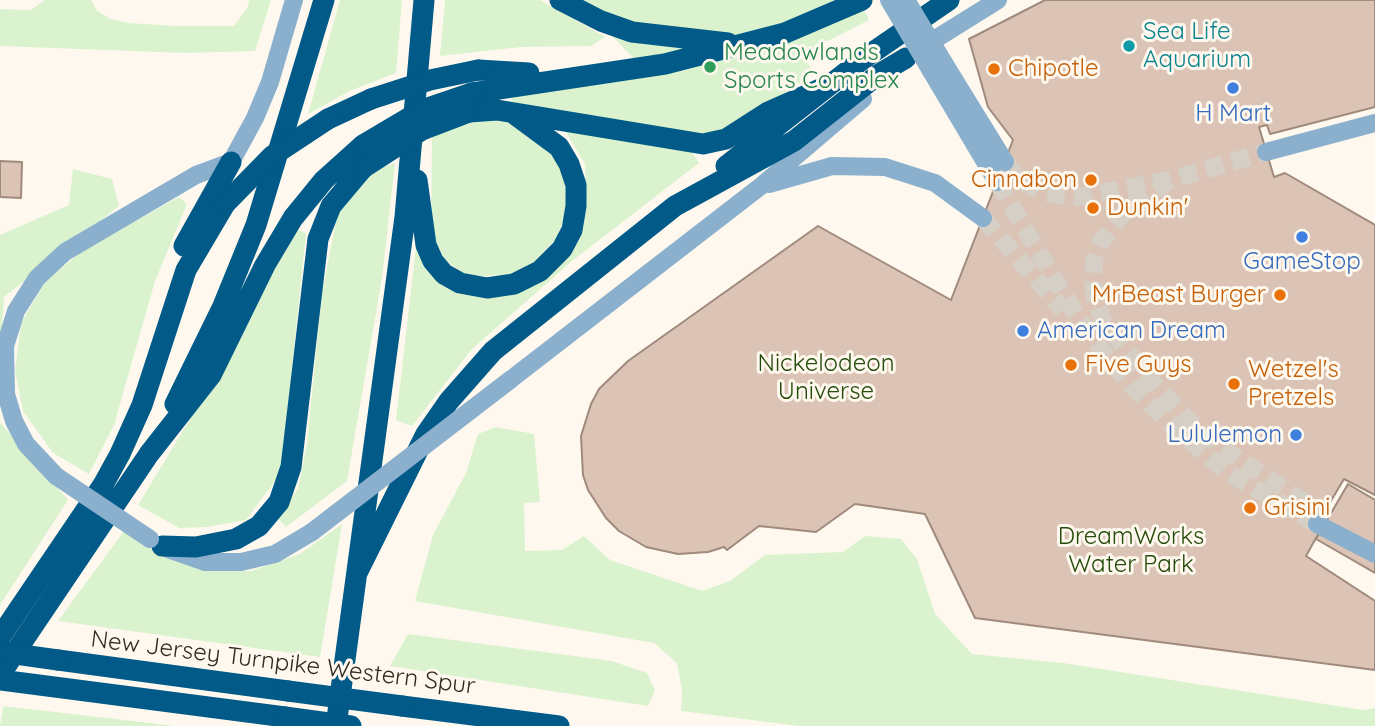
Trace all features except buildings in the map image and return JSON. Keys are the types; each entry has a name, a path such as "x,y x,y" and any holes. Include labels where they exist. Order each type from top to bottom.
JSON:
{"highway":[{"path":"149,454 205,345 240,265 287,132 324,0"},
{"path":"336,726 413,146 424,0"},
{"path":"560,0 601,21 648,36 744,44"},
{"path":"351,726 0,678 149,454 211,375 269,257 293,218 324,180 363,145 422,110 470,102 573,76 665,64 785,33 862,0"},
{"path":"357,573 415,452 465,382 521,326 830,85 949,0"},
{"path":"675,206 794,141 879,74 906,58"},
{"path":"0,637 72,527 103,485 134,425 186,270 225,204 272,156 328,119 371,99 430,80 478,71 573,76"},
{"path":"156,542 206,546 236,539 259,526 279,502 291,467 318,239 331,206 363,168 470,102 513,113 685,143 710,144 733,136 768,112 830,85"},
{"path":"413,146 424,236 433,261 444,274 468,286 496,288 514,284 540,271 562,249 572,230 577,196 573,174 559,147 513,113"},
{"path":"72,527 119,435 178,258 200,213 231,163"},
{"name":"New Jersey Turnpike Western Spur","path":"0,652 558,726"}],"street":[{"path":"294,0 270,82 231,163 196,175 65,252 37,278 22,299 11,322 5,346 6,394 14,421 26,444 56,476 156,542 205,562 241,562 275,554 312,533 761,186 906,58 998,0"},
{"path":"889,0 1004,162"},
{"path":"906,0 937,67 997,182"},
{"path":"1266,152 1375,123"},
{"path":"761,186 823,168 872,165 910,174 935,184 983,218"},
{"path":"1320,519 1334,531 1375,554"}],"green space":[{"path":"45,0 91,0 97,11 111,19 128,23 234,26 248,7 249,0 271,0 255,51 185,53 0,46 0,9 31,10"},
{"path":"340,0 402,0 396,73 352,90 308,114"},
{"path":"445,0 540,0 605,37 591,46 521,47 440,56"},
{"name":"Meadowlands Sports Complex","path":"577,0 860,0 869,20 802,54 814,73 735,125 704,135 511,102 513,96 651,76"},
{"path":"498,117 536,136 560,165 565,180 566,214 557,237 532,265 506,275 477,276 463,273 445,260 431,235 432,135 473,118"},
{"path":"563,127 691,151 699,163 572,261 472,349 412,426 396,420 417,239 475,296 576,239 586,211 585,164"},
{"path":"395,163 382,278 347,481 286,527 277,517 298,489 307,443 322,294 337,215 373,171"},
{"path":"73,169 112,179 119,206 4,297 0,353 0,235 69,205"},
{"path":"179,197 187,204 155,281 114,425 89,474 53,453 23,411 15,370 21,323 45,282 82,251"},
{"path":"295,229 306,233 281,473 246,520 206,527 179,528 138,505 210,386"},
{"path":"0,422 68,500 0,605"},
{"path":"496,427 534,434 540,502 524,503 525,551 562,550 584,536 610,560 702,591 730,581 765,555 843,552 865,536 901,539 917,559 935,614 972,654 1063,663 1363,710 1375,708 1375,726 799,726 681,711 682,690 677,663 654,643 415,601 433,535 466,473 478,434"},
{"path":"342,524 320,657 58,621 124,531 161,553 199,569 251,571 300,554"},
{"path":"408,634 612,661 647,673 655,690 648,706 390,666"},
{"path":"3,706 176,726 0,726"}],"tunnel":[{"path":"1005,162 1019,179 1043,193 1078,197 1170,180 1266,152"},
{"path":"1170,180 1126,210 1100,243 1094,261 1093,283 1095,299 1103,320 1144,373 1193,425 1238,459 1323,514"},
{"path":"997,182 1069,303 1099,347 1131,385 1175,428 1228,473 1317,524"},
{"path":"983,218 1063,310"}],"place":[{"name":"Sea Life Aquarium","path":"1129,46"},
{"name":"Meadowlands Sports Complex","path":"710,67"},
{"name":"Chipotle","path":"994,69"},
{"name":"H Mart","path":"1233,88"},
{"name":"Cinnabon","path":"1091,180"},
{"name":"Dunkin'","path":"1093,208"},
{"name":"GameStop","path":"1302,237"},
{"name":"MrBeast Burger","path":"1280,295"},
{"name":"American Dream","path":"1023,331"},
{"name":"Five Guys","path":"1071,365"},
{"name":"Wetzel's Pretzels","path":"1234,384"},
{"name":"Lululemon","path":"1296,435"},
{"name":"Grisini","path":"1250,508"}],"park label":[{"name":"Nickelodeon Universe","path":"826,378"},
{"name":"DreamWorks Water Park","path":"1131,551"}]}
